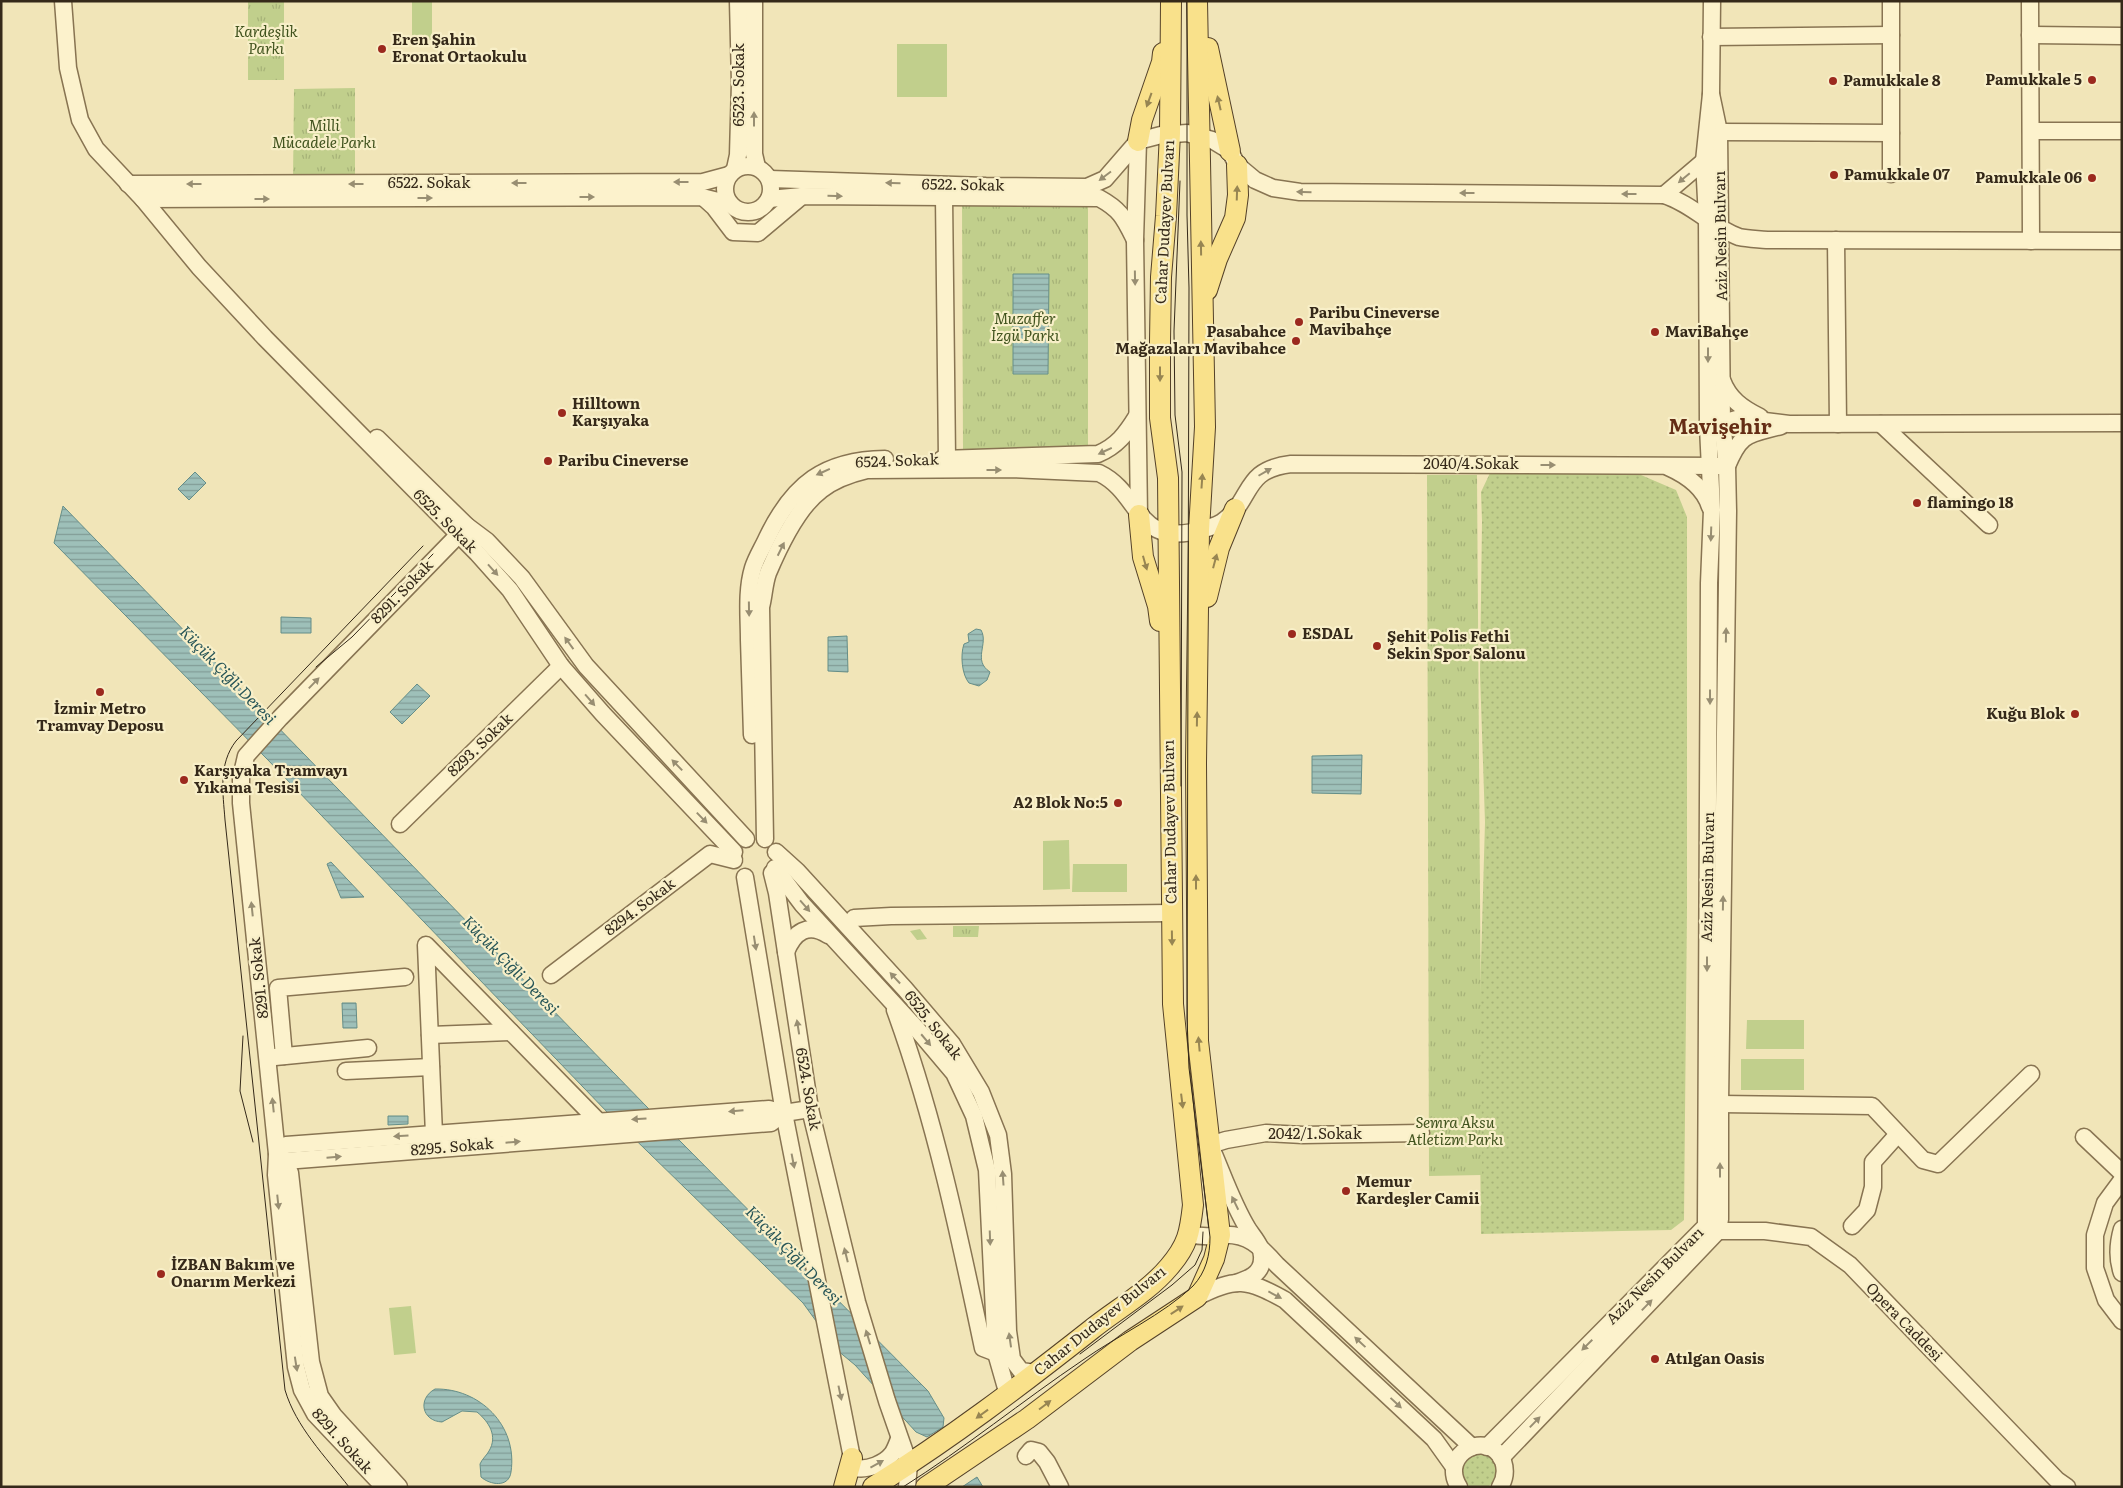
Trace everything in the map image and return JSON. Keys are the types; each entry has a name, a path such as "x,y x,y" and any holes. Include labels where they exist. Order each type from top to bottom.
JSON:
{"main road":[{"name":"Cahar Dudayev Bulvarı","path":"873,1487 1008,1395 1145,1289 1168,1268 1190,1234 1193,1205 1174,1014 1171,913 1168,478 1160,418 1161,277 1170,134 1170,1"},
{"path":"1138,141 1142,120 1162,62 1170,1"},
{"name":"Cahar Dudayev Bulvarı","path":"926,1487 1027,1418 1130,1341 1197,1297 1214,1259 1220,1236 1198,1041 1196,912 1199,530 1205,427 1201,296 1197,1"},
{"path":"1201,296 1208,289 1217,259 1235,218 1238,196 1234,158 1210,62 1202,1"},
{"path":"1198,661 1208,586 1219,548 1235,509"},
{"path":"1139,514 1143,557 1158,606 1169,697"},
{"path":"844,1487 852,1458"}],"street":[{"name":"6525. Sokak","path":"63,1 68,68 80,120 96,150 143,199 199,267 265,338 463,531 477,553 510,590 561,666 734,856"},
{"name":"6523. Sokak","path":"732,172 738,155 740,83 738,1"},
{"name":"6523. Sokak","path":"754,1 754,154 757,167"},
{"name":"Aziz Nesin Bulvarı","path":"1501,1458 1710,1228 1720,1104 1728,512 1727,466 1715,425 1704,161 1711,94 1712,1"},
{"path":"1891,1 1891,174"},
{"path":"2030,1 2031,241"},
{"path":"1711,37 1891,35"},
{"path":"2030,36 2122,36"},
{"name":"Aziz Nesin Bulvarı","path":"1454,1467 1460,1455 1479,1447 1710,1228 1709,583 1712,510 1710,466 1722,380 1719,132 1711,94"},
{"path":"2031,131 2122,131"},
{"path":"1719,132 1891,133"},
{"path":"1139,514 1135,240 1138,141 1170,134 1187,133 1200,136 1212,140 1234,158 1254,180 1273,188 1300,192 1664,194 1679,200 1721,228 1740,237 1754,239 2122,241"},
{"name":"6522. Sokak","path":"770,180 1086,187 1105,178 1138,141"},
{"path":"1664,194 1704,161"},
{"path":"742,166 757,167 770,180 771,193 769,199 760,209 748,213 735,209 730,204 725,192 726,180 732,172 742,166"},
{"name":"6522. Sokak","path":"128,184 703,182 732,172"},
{"name":"6522. Sokak","path":"769,199 802,196 1099,198 1114,206 1124,218 1135,240"},
{"path":"702,197 714,207 733,232 758,233 802,196"},
{"name":"6522. Sokak","path":"143,199 702,197 730,204"},
{"path":"944,197 947,459"},
{"path":"1836,240 1838,424"},
{"path":"1722,380 1726,390 1735,402 1767,420"},
{"name":"6524. Sokak","path":"756,838 748,601 753,568 776,519 791,499 813,476 836,466 862,460 1098,454 1115,446 1123,439 1137,416"},
{"path":"1715,425 1740,418 1789,424 2122,423"},
{"path":"1727,466 1735,446 1748,435 1789,424"},
{"path":"1881,424 1988,525"},
{"name":"2040/4.Sokak","path":"1168,532 1180,534 1221,523 1235,509 1256,477 1265,470 1291,464 1727,466"},
{"path":"1666,466 1697,484 1708,498 1712,510"},
{"name":"6524. Sokak","path":"756,838 761,607 768,575 796,518 821,490 847,475 866,470 1100,472 1109,477 1150,525 1168,532"},
{"name":"6525. Sokak","path":"463,531 487,541 522,578 586,666 756,838"},
{"name":"8291. Sokak","path":"384,1487 315,1414 302,1390 296,1366 276,1175 281,1157 276,1057 241,803 241,778 246,756 280,718 463,531"},
{"name":"8293. Sokak","path":"400,824 561,666"},
{"path":"756,838 774,846 774,864 759,880 745,877 737,870 734,856 737,847 756,838"},
{"name":"8294. Sokak","path":"551,975 710,854 734,856"},
{"name":"6525. Sokak","path":"774,864 802,904 893,1003 954,1074 974,1116 987,1170 996,1353 1008,1395"},
{"name":"6525. Sokak","path":"774,864 797,871 905,989 952,1044 981,1092 998,1135 1003,1174 1008,1331 1012,1359 1021,1371 1035,1373"},
{"name":"6524. Sokak","path":"774,864 810,1109 857,1302 899,1439 909,1464"},
{"name":"6524. Sokak","path":"745,877 784,1113 852,1458"},
{"path":"854,918 1171,913"},
{"path":"786,952 790,943 808,928 817,928 837,942"},
{"path":"434,1134 426,945 603,1122"},
{"path":"368,1048 276,1057 278,988 405,977"},
{"path":"893,1003 915,1066 935,1140 964,1255 983,1348 996,1353"},
{"path":"430,1036 511,1032"},
{"path":"346,1071 431,1067"},
{"path":"1720,1104 1872,1106 1923,1160 1938,1164 2031,1074"},
{"name":"8295. Sokak","path":"769,1109 784,1113 772,1123 682,1131 281,1157 286,1145 769,1109"},
{"path":"784,1113 810,1109"},
{"name":"2042/1.Sokak","path":"1210,1145 1226,1140 1266,1133 1303,1135 1421,1133"},
{"path":"1852,1226 1867,1210 1874,1188 1874,1162 1898,1134"},
{"path":"2084,1137 2122,1173"},
{"path":"1210,1145 1247,1228 1261,1247 1277,1265 1479,1447 1493,1449 1501,1458 1505,1474 1500,1487"},
{"name":"8291. Sokak","path":"281,1157 290,1173 311,1362 320,1396 334,1416 399,1487"},
{"path":"2122,1180 2105,1203 2095,1235 2095,1268 2106,1300 2122,1321"},
{"name":"Opera Caddesi","path":"1710,1228 1811,1236 1856,1271 2056,1480 2067,1487"},
{"path":"2122,1229 2118,1240 2119,1266 2122,1273"},
{"path":"1190,1234 1204,1238 1220,1236 1244,1237 1261,1247"},
{"path":"1236,1283 1251,1278 1260,1267 1262,1259 1261,1247"},
{"path":"1197,1297 1224,1284 1236,1283 1258,1285 1285,1300 1434,1439 1454,1467 1454,1474 1459,1487"},
{"path":"852,1458 856,1468 866,1470 892,1455 899,1439"},
{"path":"1026,1456 1031,1450 1039,1452 1047,1462 1060,1487"},
{"path":"907,1487 909,1464"}],"green space":[{"name":"Kardeşlik Parkı","path":"248,1 284,1 284,80 248,80"},
{"path":"412,1 432,1 432,40 412,40"},
{"path":"897,44 947,44 947,97 897,97"},
{"name":"Milli Mücadele Parkı","path":"355,88 355,180 293,180 294,89"},
{"name":"Muzaffer İzgü Parkı","path":"962,205 1088,205 1088,449 963,450"},
{"path":"1634,472 1676,490 1687,517 1687,907 1684,1220 1671,1230 1481,1234 1479,1032 1485,822 1480,674 1481,492 1490,473"},
{"name":"Semra Aksu Atletizm Parkı","path":"1427,475 1477,475 1482,1175 1429,1176"},
{"path":"1069,840 1070,889 1043,890 1043,841"},
{"path":"1073,864 1127,864 1127,892 1072,892"},
{"path":"953,926 979,926 978,937 953,937"},
{"path":"920,929 927,939 917,940 910,931"},
{"path":"1747,1020 1804,1020 1804,1049 1746,1049"},
{"path":"1741,1059 1804,1059 1804,1090 1741,1090"},
{"path":"411,1306 416,1353 394,1355 389,1308"},
{"path":"1479,1453 1492,1458 1497,1471 1492,1484 1479,1489 1466,1484 1461,1471 1466,1458"}],"water":[{"path":"1013,274 1049,274 1048,374 1013,374"},
{"path":"195,472 206,483 189,500 178,489"},
{"path":"63,506 681,1142 928,1391 944,1418 943,1427 927,1437 916,1432 855,1365 837,1350 803,1303 609,1114 267,759 54,543"},
{"path":"281,617 311,618 311,633 281,633"},
{"path":"976,629 981,630 983,635 981,657 985,667 990,672 987,680 979,686 969,683 963,670 962,659 964,644 969,642 968,634"},
{"path":"847,636 848,672 828,671 828,637"},
{"path":"417,684 430,696 402,724 390,712"},
{"path":"1362,755 1361,794 1312,793 1312,756"},
{"path":"331,862 364,897 341,898 327,864"},
{"path":"342,1003 356,1003 357,1028 343,1028"},
{"path":"388,1116 408,1116 408,1124 388,1125"},
{"path":"435,1389 451,1390 466,1395 480,1402 492,1412 502,1425 512,1455 511,1472 507,1481 499,1484 489,1482 481,1477 480,1464 488,1453 493,1440 491,1430 477,1412 462,1411 442,1422 435,1421 426,1414 424,1404 426,1398"},
{"path":"977,1477 983,1487 962,1487"}],"tram line":[{"path":"903,1487 1096,1351 1168,1306 1193,1286 1204,1269 1208,1257 1210,1237 1189,1068 1187,1018 1189,288 1187,1"},
{"path":"1180,181 1174,331 1175,415 1182,472 1181,786"},
{"path":"349,1487 304,1429 290,1404 285,1390 225,820 223,779 226,759 236,741 423,546"},
{"path":"316,667 352,637 433,554"},
{"path":"243,1036 240,1091 253,1142"},
{"path":"1080,1354 1172,1285 1195,1265 1202,1250 1203,1232"}],"place":[{"name":"Eren Şahin Eronat Ortaokulu","path":"382,49"},
{"name":"Pamukkale 5","path":"2092,80"},
{"name":"Pamukkale 8","path":"1833,81"},
{"name":"Pamukkale 07","path":"1834,175"},
{"name":"Pamukkale 06","path":"2092,178"},
{"name":"Paribu Cineverse Mavibahçe","path":"1299,322"},
{"name":"MaviBahçe","path":"1655,332"},
{"name":"Pasabahce Mağazaları Mavibahce","path":"1296,341"},
{"name":"Hilltown Karşıyaka","path":"562,413"},
{"name":"Paribu Cineverse","path":"548,461"},
{"name":"flamingo 18","path":"1917,503"},
{"name":"ESDAL","path":"1292,634"},
{"name":"Şehit Polis Fethi Sekin Spor Salonu","path":"1377,646"},
{"name":"İzmir Metro Tramvay Deposu","path":"100,692"},
{"name":"Kuğu Blok","path":"2075,714"},
{"name":"Karşıyaka Tramvayı Yıkama Tesisi","path":"184,780"},
{"name":"A2 Blok No:5","path":"1118,803"},
{"name":"Memur Kardeşler Camii","path":"1346,1191"},
{"name":"İZBAN Bakım ve Onarım Merkezi","path":"161,1274"},
{"name":"Atılgan Oasis","path":"1655,1359"}],"district":[{"name":"Mavişehir","path":"1720,427"}],"water label":[{"name":"Küçük Çiğli Deresi","path":"228,675"},
{"name":"Küçük Çiğli Deresi","path":"511,965"},
{"name":"Küçük Çiğli Deresi","path":"794,1255"}]}
